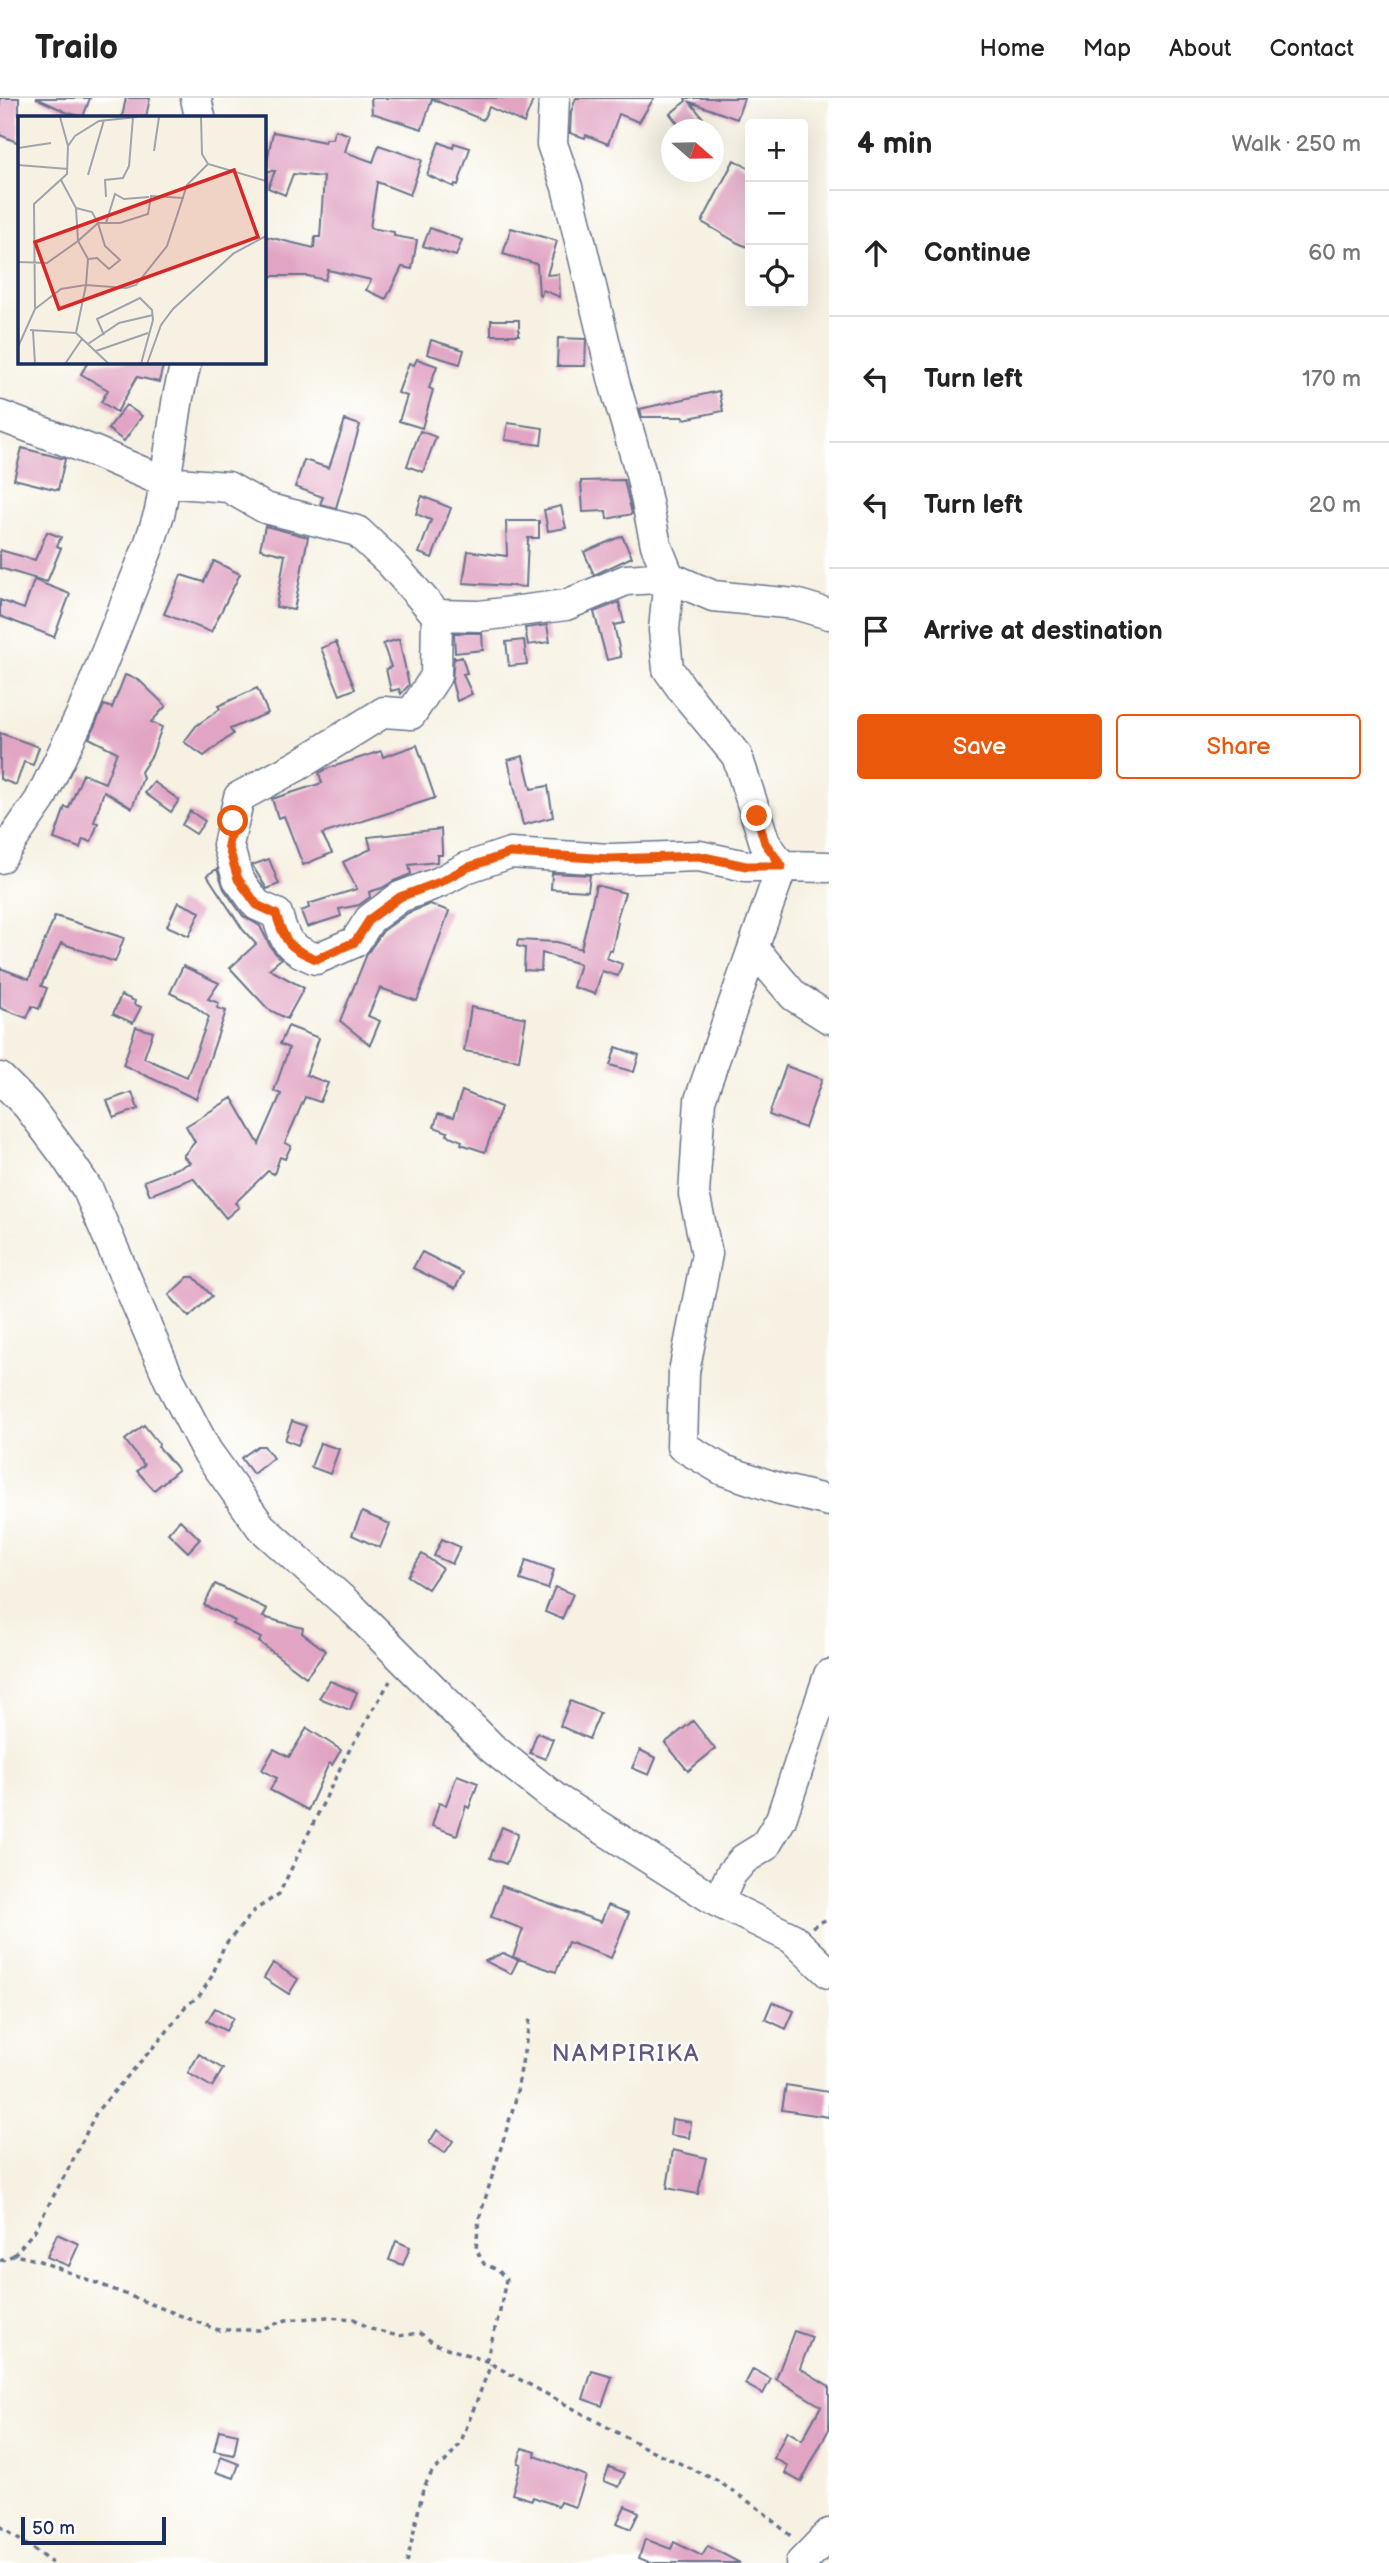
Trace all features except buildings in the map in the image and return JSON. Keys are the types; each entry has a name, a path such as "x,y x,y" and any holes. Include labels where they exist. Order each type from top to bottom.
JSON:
{"street":[{"path":"196,98 200,116"},
{"path":"554,98 552,144 567,187 614,382 641,474 656,545 669,577 664,630 668,669 684,693 737,756 765,843 782,866"},
{"path":"0,858 40,800 83,710 149,545 160,510 186,364"},
{"path":"0,416 165,482 228,487 265,508 357,531 390,562 437,615 436,676 411,714 384,712 317,754 239,797 228,845 238,879 257,905 276,914 282,933 294,950 316,959 355,942 370,919 400,897 440,882 466,868 510,853 610,859 699,856 746,866 829,867"},
{"path":"437,615 479,616 566,605 626,579 669,577 713,596 794,604 829,614"},
{"path":"782,866 700,1100 694,1194 707,1254 684,1372 682,1446 723,1470 780,1489 829,1501"},
{"path":"754,949 794,996 829,1018"},
{"path":"0,1078 28,1106 88,1189 169,1379 206,1450 261,1527 355,1611 492,1748 556,1799 718,1902 792,1938 829,1973"},
{"path":"718,1902 731,1874 744,1859 765,1846 781,1819 829,1675"}],"path":[{"path":"0,2260 14,2255 34,2230 97,2111 165,2034 184,2007 200,1996 212,1976 224,1946 255,1910 279,1894 346,1756 403,1659"},
{"path":"486,2361 506,2279 498,2270 484,2264 476,2249 479,2219 515,2102 530,2019"},
{"path":"14,2255 69,2272 218,2329 259,2330 286,2320 327,2317 354,2319 371,2329 398,2336 420,2333 435,2344 486,2361 642,2446 716,2480 814,2550"},
{"path":"407,2563 424,2489 433,2470 445,2462 460,2444 491,2364"},
{"path":"0,2526 52,2563"}],"district":[{"name":"NAMPIRIKA","path":"626,2053"}],"route":[{"path":"233,821 228,845 238,879 257,905 276,914 282,933 294,950 316,959 355,942 370,919 400,897 440,882 466,868 510,853 610,859 673,859 699,856 746,866 782,866 765,843 757,816"}]}
